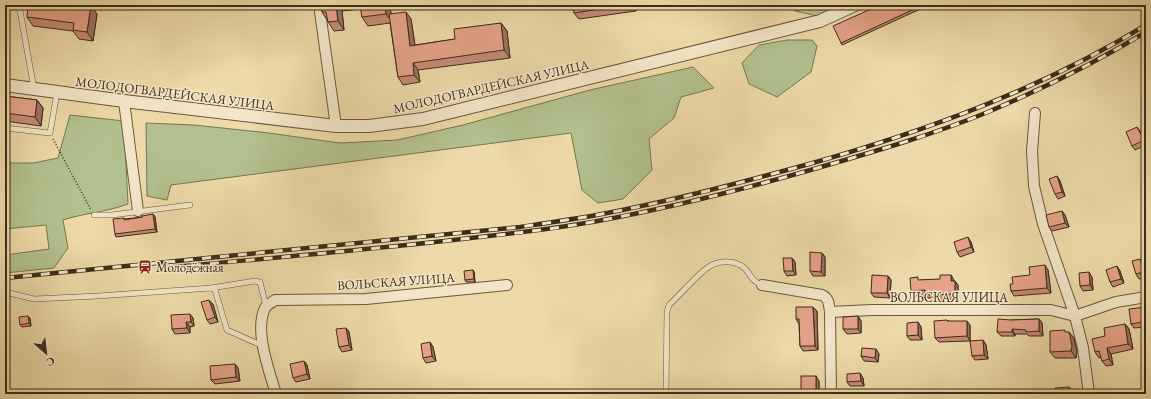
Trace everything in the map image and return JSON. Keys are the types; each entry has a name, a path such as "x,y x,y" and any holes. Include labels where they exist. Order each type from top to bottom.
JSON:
{"street":[{"path":"319,5 336,126"},
{"name":"МОЛОДОГВАРДЕЙСКАЯ УЛИЦА","path":"5,85 57,93 336,126 370,126 430,117 820,21 855,5"},
{"path":"124,101 138,210"},
{"path":"1035,113 1032,151 1034,186 1043,224 1075,316 1082,348 1089,394"},
{"name":"ВОЛЬСКАЯ УЛИЦА","path":"266,306 275,300 366,299 507,285"},
{"path":"762,285 826,296 830,312 831,394"},
{"path":"1075,316 1116,302 1146,297"},
{"path":"266,306 261,322 263,347 276,394"},
{"name":"ВОЛЬСКАЯ УЛИЦА","path":"830,312 872,310 1051,310 1075,316"}],"lane":[{"path":"19,5 34,89"},
{"path":"5,128 50,133 57,93"},
{"path":"94,215 112,215 138,210 190,205"},
{"path":"666,394 667,312 670,305 708,267 721,262 742,265 747,270 753,281 762,285"},
{"path":"5,292 34,299 212,288 255,281 260,282 266,306"},
{"path":"212,288 215,290 227,330 263,347"}],"path":[{"path":"50,133 94,215"}],"green space":[{"path":"790,5 838,5 817,16 795,11"},
{"path":"787,40 812,40 817,46 811,72 777,97 749,84 742,63 759,45"},
{"path":"693,67 714,88 681,97 674,118 649,139 652,170 623,199 598,203 582,190 571,133 171,185 167,200 147,196 146,123 194,125 269,133 340,143 397,140 463,125 590,90"},
{"path":"70,115 124,121 128,204 63,220 68,248 54,268 5,273 5,255 49,249 46,225 5,229 5,163 33,163 58,158"}],"building":[{"path":"28,5 91,5 87,32 73,30 74,23 27,17"},
{"path":"320,5 336,5 338,21 328,22 326,12 322,12"},
{"path":"360,5 385,5 386,14 362,17"},
{"path":"573,5 627,5 574,13"},
{"path":"880,5 923,5 841,43 833,26"},
{"path":"406,12 410,46 455,39 454,29 501,23 504,50 413,63 414,75 398,77 389,14"},
{"path":"5,96 37,100 35,117 5,113"},
{"path":"1137,127 1144,140 1132,146 1126,132"},
{"path":"1057,176 1062,192 1055,194 1049,179"},
{"path":"1062,211 1065,223 1049,227 1046,215"},
{"path":"153,214 155,229 115,234 113,219 124,218 124,220"},
{"path":"968,237 971,247 957,252 954,242"},
{"path":"810,252 822,253 821,272 810,271"},
{"path":"783,258 792,258 793,271 784,271"},
{"path":"1140,259 1144,272 1136,274 1132,261"},
{"path":"1045,265 1047,288 1011,291 1010,284 1013,284 1012,277 1030,275 1029,267"},
{"path":"1117,266 1121,279 1110,282 1106,270"},
{"path":"473,270 474,279 465,280 464,271"},
{"path":"1089,272 1090,285 1080,286 1079,273"},
{"path":"872,275 888,276 887,293 871,293"},
{"path":"940,275 951,275 951,281 955,281 955,294 929,295 929,293 925,294 925,290 911,291 910,278 918,277 918,280 940,279"},
{"path":"209,300 215,317 207,320 201,302"},
{"path":"796,307 813,307 815,346 800,346 799,319 796,319"},
{"path":"1146,307 1146,315 1142,315 1143,322 1131,324 1129,309"},
{"path":"190,314 191,322 186,322 187,328 172,329 171,315"},
{"path":"28,316 29,323 20,325 19,317"},
{"path":"858,316 858,329 843,329 843,317"},
{"path":"998,319 1039,319 1039,331 1026,332 1026,330 1012,329 1012,332 997,332"},
{"path":"934,321 967,321 967,336 935,338"},
{"path":"918,322 918,335 907,336 907,323"},
{"path":"1125,324 1128,344 1107,348 1109,359 1102,361 1099,351 1095,352 1092,339 1105,336 1104,328"},
{"path":"346,328 349,345 339,347 336,329"},
{"path":"1065,330 1065,332 1069,332 1072,346 1071,351 1050,352 1050,331"},
{"path":"983,340 984,355 972,356 970,341"},
{"path":"430,342 432,356 423,358 421,344"},
{"path":"862,348 876,349 875,358 861,356"},
{"path":"304,361 307,374 293,378 290,364"},
{"path":"235,364 236,377 211,380 210,366"},
{"path":"860,373 861,381 847,382 847,374"},
{"path":"801,376 816,376 816,391 801,391"},
{"path":"1069,387 1070,394 1056,394 1055,388"}],"railway":[{"path":"5,278 520,227 628,209 732,185 809,164 939,122 982,106 1066,69 1146,25"},
{"path":"174,267 390,247 532,231 630,215 709,197 858,156 924,136 967,120 1048,85 1146,32"}],"place":[{"name":"Молодёжная","path":"145,267"}]}
